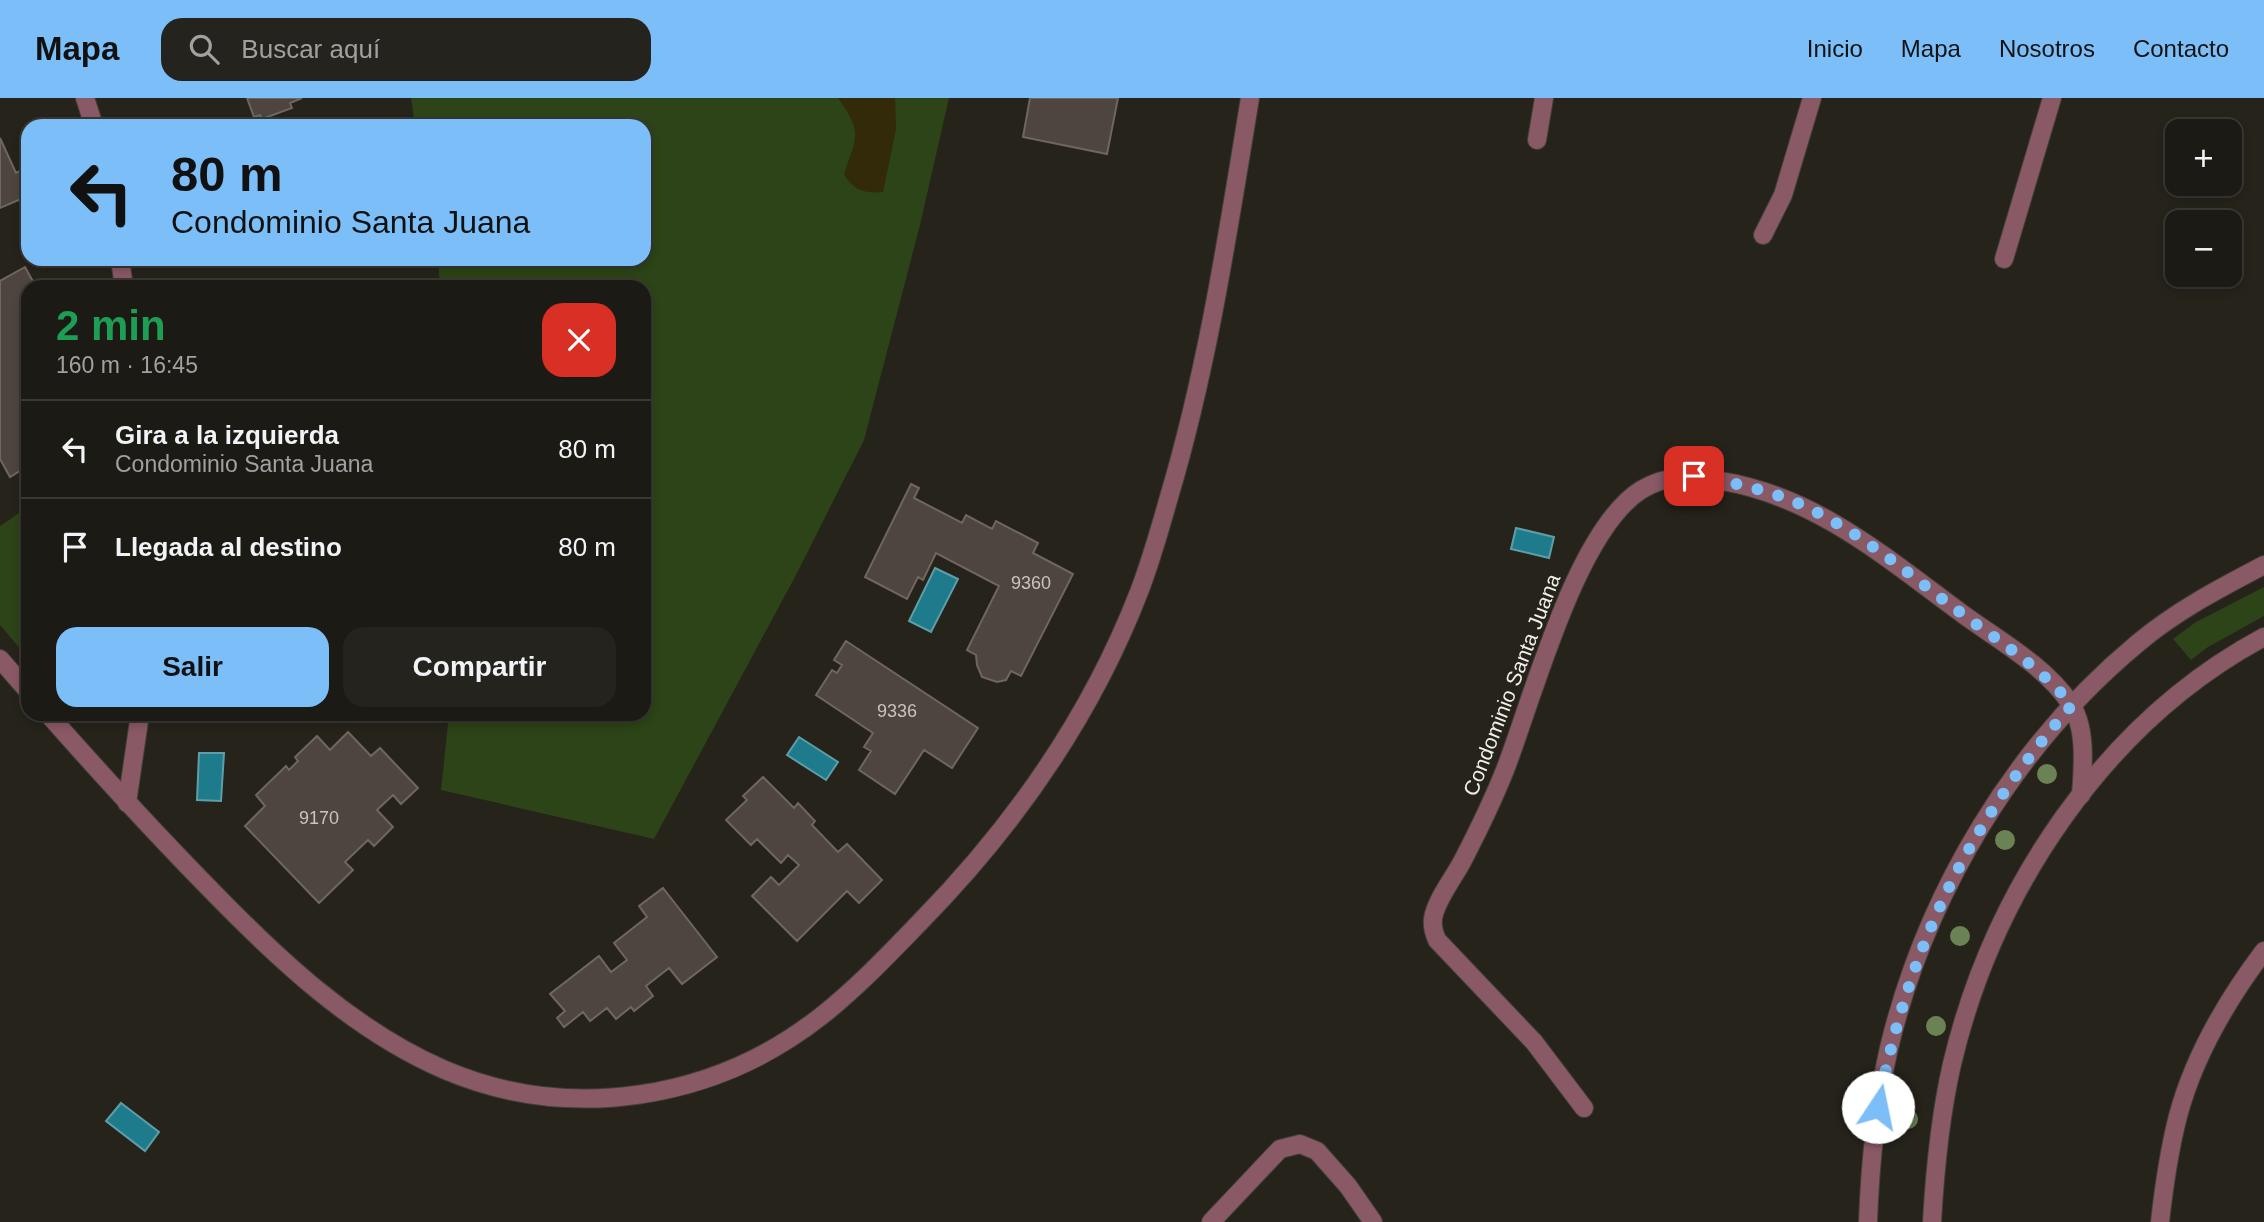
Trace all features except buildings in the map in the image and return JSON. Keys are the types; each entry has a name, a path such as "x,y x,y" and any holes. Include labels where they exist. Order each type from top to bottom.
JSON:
{"street":[{"path":"85,98 92,119"},
{"path":"54,721 127,803 258,937 313,986 386,1039 449,1072 492,1086 536,1095 575,1099 615,1098 690,1084 726,1072 784,1042 817,1020 847,994 975,864 1018,810 1056,754 1088,701 1116,646 1141,589 1162,523 1202,374 1218,295 1250,98"},
{"path":"1537,140 1544,98"},
{"path":"1763,235 1783,195 1812,98"},
{"path":"2004,259 2052,98"},
{"name":"Condominio Santa Juana","path":"1584,1108 1534,1042 1437,940 1433,918 1488,810 1535,680 1572,590 1603,531 1628,500 1654,483 1670,478 1694,476 1737,483 1810,509 1868,544 2027,661 2058,688 2072,705 2082,745 2081,795"},
{"path":"1868,1222 1870,1167 1878,1107 1890,1047 1907,989 1928,931 1963,858 1992,808 2024,763 2072,705 2105,671 2180,612 2264,565"},
{"path":"1932,1222 1943,1109 1966,1015 1982,969 2008,912 2051,836 2115,754 2152,717 2220,664 2264,638"},
{"path":"0,659 21,683"},
{"path":"127,803 140,721"},
{"path":"2160,1222 2171,1146 2192,1075 2229,1001 2264,951"},
{"path":"1211,1222 1280,1149 1300,1144 1317,1151 1348,1186 1373,1222"}],"green space":[{"path":"411,98 949,98 920,225 864,440 796,575 654,839 441,790 448,721 651,721 651,280 440,280 438,266 651,266 651,119 414,119"},
{"path":"21,512 21,650 0,625 0,526"},
{"path":"2264,587 2264,616 2208,647 2191,660 2173,639 2196,622"}],"sand":[{"path":"838,98 895,98 896,129 883,192 860,190 851,184 844,174 855,135 851,119"}],"water":[{"path":"1516,528 1554,537 1549,558 1511,549"},
{"path":"935,568 958,579 931,632 909,621"},
{"path":"799,737 838,762 826,780 787,755"},
{"path":"199,753 224,753 221,801 197,800"},
{"path":"121,1103 159,1132 145,1151 106,1121"}],"route":[{"path":"1694,476 1737,483 1779,496 1840,525 2027,661 2058,688 2072,705 2018,771 1992,808 1946,889 1907,989 1890,1047 1878,1107"}]}
